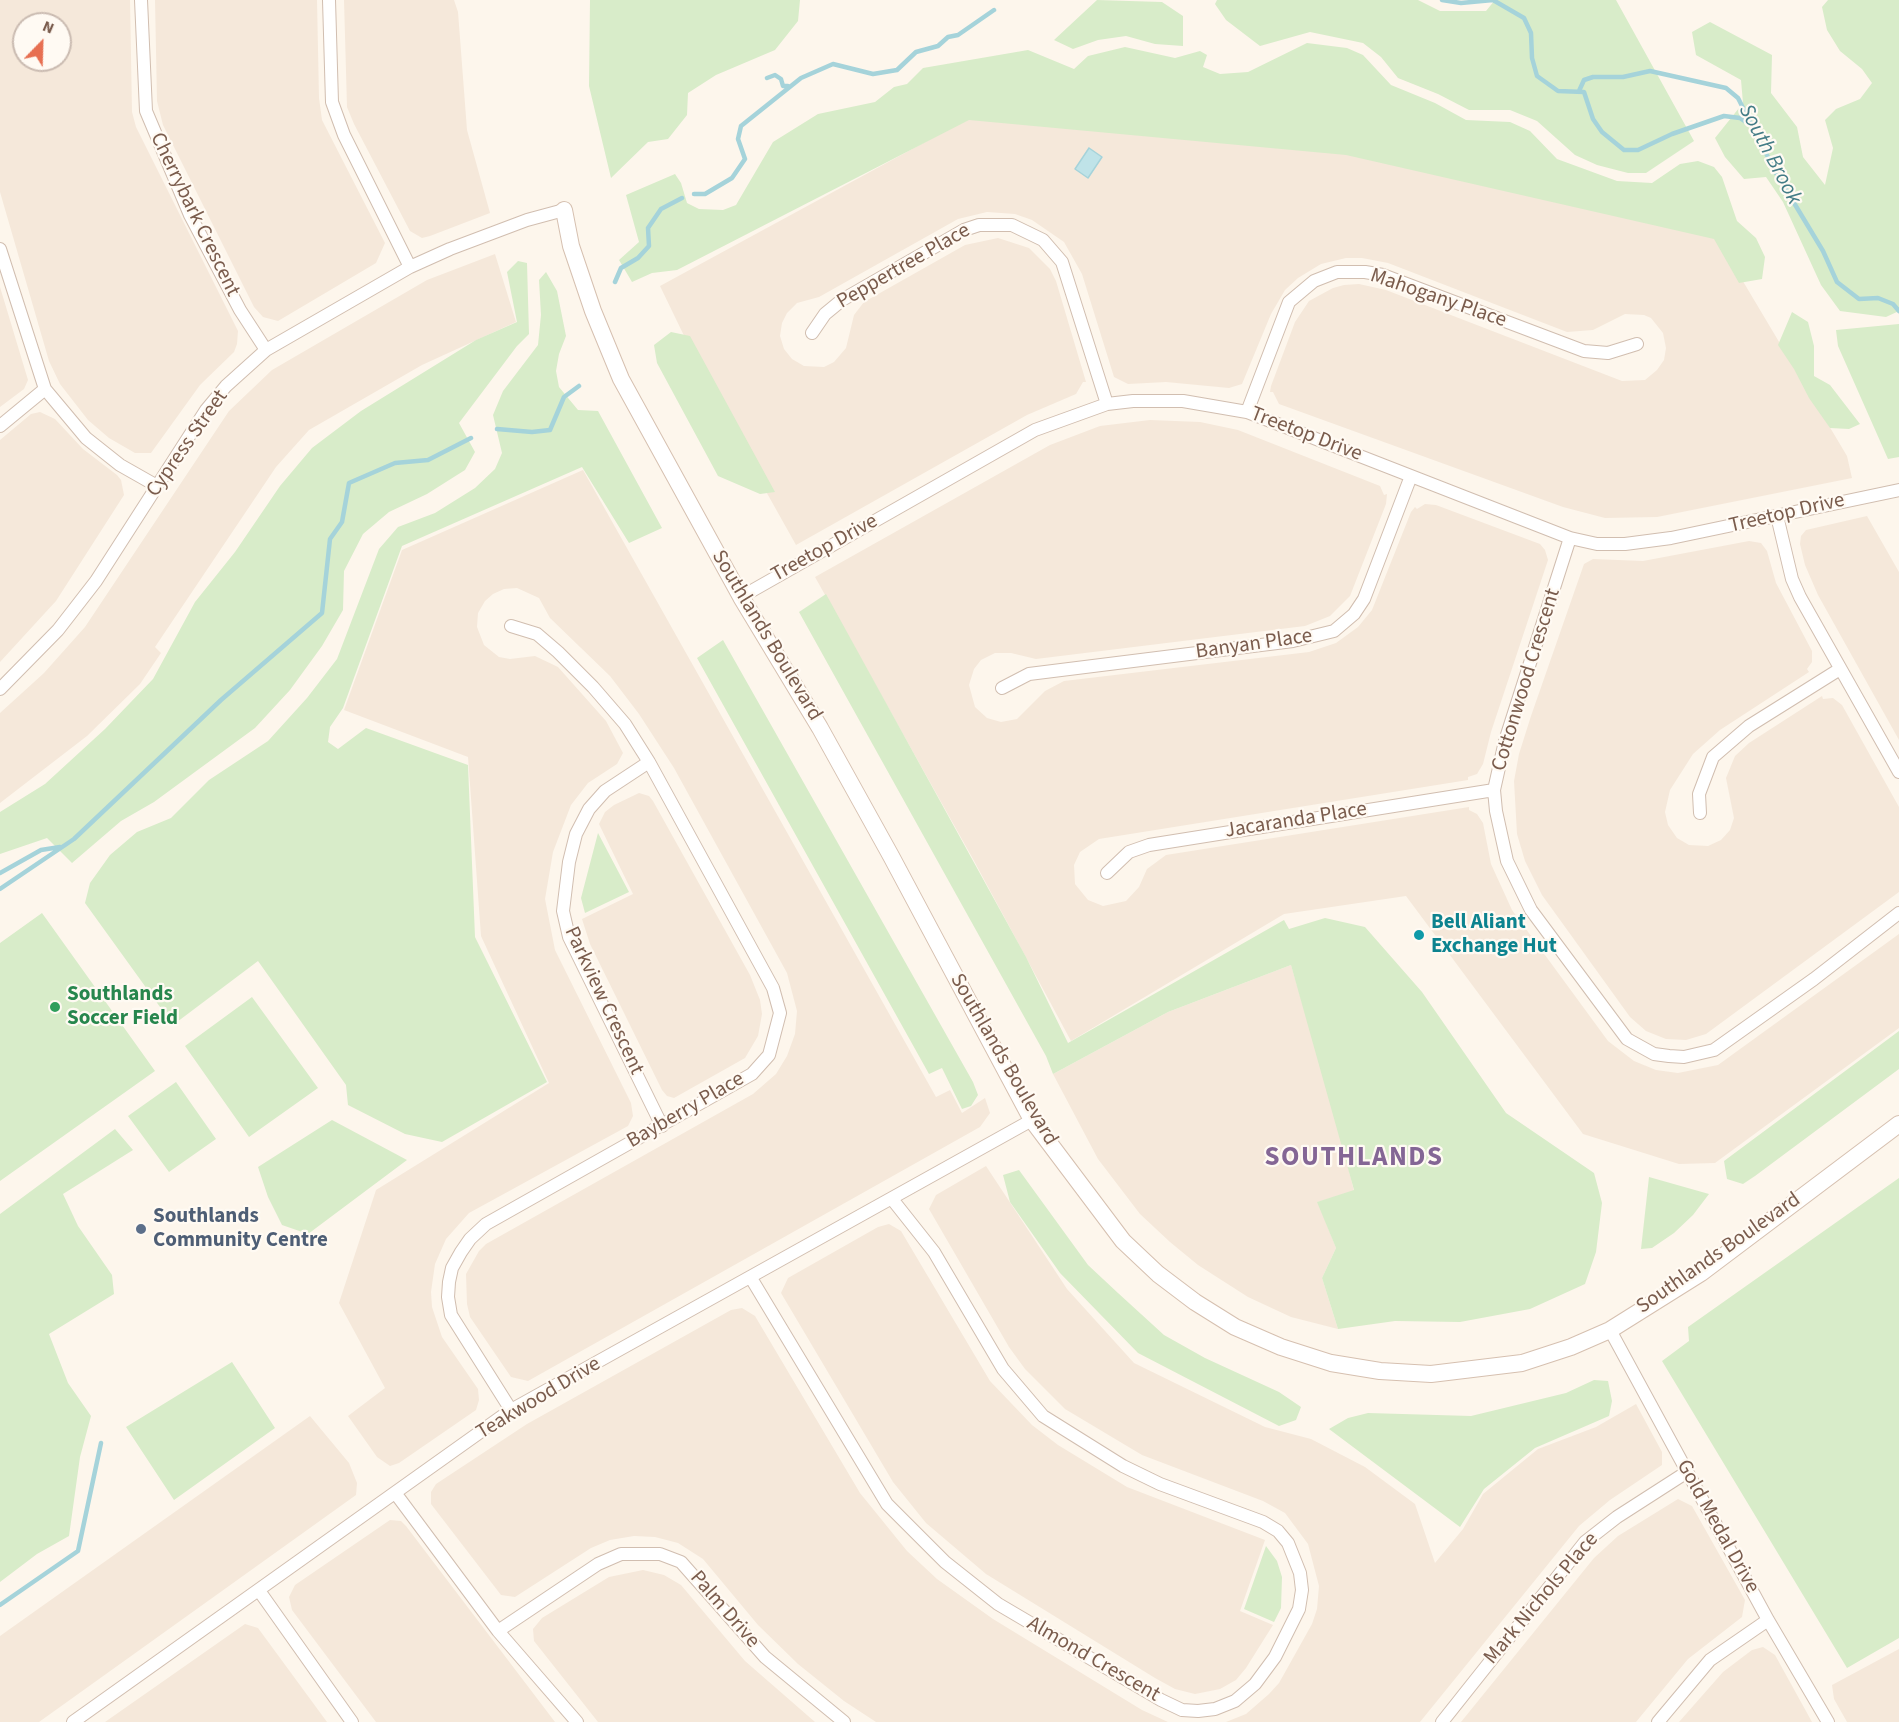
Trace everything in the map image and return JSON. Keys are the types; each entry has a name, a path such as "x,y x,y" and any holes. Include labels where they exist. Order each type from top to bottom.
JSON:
{"main road":[{"name":"Southlands Boulevard","path":"564,210 572,246 593,311 621,379 741,597 820,728 880,836 1032,1120 1123,1241 1158,1274 1235,1327 1281,1347 1341,1365 1380,1371 1431,1374 1522,1363 1572,1347 1610,1330 1701,1273 1899,1124"}],"street":[{"name":"Cherrybark Crescent","path":"141,0 146,111 190,215 240,310 266,350"},
{"path":"329,0 332,102 344,135 410,267"},
{"name":"Cypress Street","path":"0,689 58,630 96,581 206,410 226,386 266,350 410,267 471,241 564,210"},
{"name":"Peppertree Place","path":"812,333 825,314 842,300 964,230 979,225 1012,225 1043,240 1062,262 1070,279 1107,404"},
{"path":"0,249 45,389 87,438 120,465 157,486"},
{"name":"Mahogany Place","path":"1247,412 1289,302 1314,281 1337,272 1365,272 1383,275 1584,351 1608,353 1636,344"},
{"path":"0,426 45,389"},
{"name":"Treetop Drive","path":"741,597 1035,430 1107,404 1183,401 1247,412 1570,538 1597,544 1625,544 1671,538 1899,490"},
{"name":"Banyan Place","path":"1002,688 1029,674 1293,642 1334,631 1354,614 1364,599 1411,476"},
{"path":"1777,516 1792,579 1899,772"},
{"name":"Cottonwood Crescent","path":"1570,538 1505,741 1494,790 1497,822 1507,861 1531,910 1627,1039 1653,1054 1684,1058 1714,1050 1814,979 1899,913"},
{"name":"Bayberry Place","path":"511,626 537,634 558,652 625,724 649,762 774,988 780,1013 769,1055 752,1074 486,1224 470,1239 452,1268 448,1297 451,1315 511,1410"},
{"path":"1700,813 1699,794 1713,756 1749,726 1840,669"},
{"name":"Parkview Crescent","path":"649,762 605,791 589,809 576,834 569,862 563,911 569,937 662,1125"},
{"name":"Jacaranda Place","path":"1107,873 1129,852 1149,845 1494,790"},
{"name":"Teakwood Drive","path":"73,1722 260,1592 511,1410 1032,1120"},
{"name":"Almond Crescent","path":"751,1278 887,1504 945,1562 998,1604 1161,1700 1182,1710 1198,1711 1215,1709 1235,1701 1255,1684 1275,1657 1299,1609 1302,1590 1300,1573 1288,1543 1278,1531 1263,1521 1160,1484 1123,1466 1043,1416 1003,1369 934,1252 892,1199"},
{"name":"Gold Medal Drive","path":"1610,1330 1768,1620 1828,1722"},
{"name":"Mark Nichols Place","path":"1442,1722 1585,1542 1617,1517 1687,1472"},
{"path":"396,1494 498,1631 577,1722"},
{"name":"Palm Drive","path":"498,1631 597,1563 621,1554 660,1554 681,1562 765,1657 844,1722"},
{"path":"260,1592 352,1722"},
{"path":"1658,1722 1710,1660 1768,1620"}],"shaded area":[{"path":"0,0 130,0 132,112 136,127 238,331 237,344 234,352 200,385 151,453 135,453 109,438 88,420 60,384 49,361 0,192"},
{"path":"155,0 317,0 319,98 322,120 385,243 376,263 278,321 263,317 254,307 163,125 157,101"},
{"path":"344,0 454,0 458,12 467,130 490,213 422,238 410,231 347,107"},
{"path":"973,116 1347,152 1716,236 1847,456 1852,478 1657,517 1605,518 1563,507 1279,404 1273,392 1270,392 1271,386 1295,322 1309,301 1333,288 1344,285 1359,284 1386,290 1622,381 1645,380 1657,370 1664,360 1666,348 1663,333 1651,318 1644,315 1625,314 1593,330 1567,332 1388,263 1362,258 1346,258 1321,264 1298,278 1285,290 1271,314 1242,384 1229,388 1166,382 1128,384 1114,377 1082,274 1064,242 1032,220 1015,214 987,212 958,219 819,297 797,303 787,313 782,323 780,336 784,349 792,359 804,366 824,367 834,362 846,348 854,315 864,302 965,245 998,238 1029,248 1050,269 1056,281 1086,382 1083,382 1076,394 1027,415 796,545 717,404 660,286"},
{"path":"495,254 516,322 422,365 309,430 276,467 155,647 161,653 140,684 87,736 0,803 0,713 44,673 85,627 229,411 272,370 427,280"},
{"path":"0,287 28,380 24,389 0,407"},
{"path":"40,412 55,419 83,449 117,475 121,480 124,495 56,601 0,662 0,440 31,414"},
{"path":"1150,420 1200,422 1238,430 1380,486 1384,495 1387,494 1386,504 1350,596 1330,616 1305,626 1036,659 1011,653 995,653 981,660 974,669 969,685 975,707 987,718 1001,722 1017,719 1045,691 1064,681 1309,652 1336,643 1358,627 1372,610 1411,512 1415,507 1417,509 1425,504 1436,505 1540,544 1548,560 1491,732 1483,764 1477,774 1468,777 1468,780 1099,839 1080,852 1074,865 1075,884 1088,900 1103,906 1126,901 1139,887 1147,869 1166,855 1469,807 1469,810 1477,814 1483,823 1491,864 1512,910 1608,1041 1634,1061 1656,1070 1678,1073 1718,1065 1899,934 1899,1028 1715,1163 1679,1164 1583,1134 1406,896 1284,914 1071,1041 973,859 815,577 1050,445 1100,426"},
{"path":"583,470 936,1097 950,1090 962,1113 985,1098 990,1113 980,1127 528,1381 511,1377 470,1317 466,1274 479,1251 486,1244 753,1094 776,1074 787,1056 795,1034 797,1011 787,973 674,768 639,714 610,676 550,618 539,598 517,588 504,589 493,594 485,601 478,613 477,627 484,645 499,657 510,659 535,656 558,667 606,721 623,753 617,764 588,783 571,805 553,852 545,899 555,950 631,1103 633,1116 628,1126 469,1213 446,1239 435,1264 431,1292 432,1307 442,1337 478,1389 479,1400 476,1410 399,1463 390,1466 377,1457 348,1416 385,1388 339,1303 376,1190 549,1083 481,936 468,757 344,710 402,550"},
{"path":"1867,516 1899,572 1899,740 1818,595 1805,565 1800,544 1801,536 1806,530"},
{"path":"1749,541 1761,543 1767,551 1776,583 1812,651 1812,662 1807,669 1809,672 1720,730 1693,754 1670,790 1665,812 1668,825 1677,838 1689,845 1708,846 1721,840 1730,830 1734,818 1726,778 1735,756 1749,743 1822,696 1823,699 1833,698 1842,705 1899,807 1899,892 1706,1034 1686,1040 1666,1039 1646,1031 1630,1017 1542,895 1525,861 1517,834 1514,781 1519,754 1531,716 1584,564 1593,559 1643,561"},
{"path":"639,793 649,796 653,801 750,975 760,1000 762,1014 758,1036 745,1058 674,1098 667,1096 662,1090 590,944 582,919 633,894 599,824 605,812 614,805"},
{"path":"1291,965 1331,1099 1354,1191 1318,1202 1336,1248 1322,1278 1338,1329 1291,1317 1248,1297 1198,1265 1170,1242 1140,1214 1098,1159 1053,1074 1168,1012"},
{"path":"986,1166 1067,1289 1134,1363 1265,1427 1311,1439 1365,1467 1415,1504 1435,1563 1463,1529 1483,1494 1538,1449 1596,1427 1636,1404 1662,1452 1662,1465 1610,1500 1579,1526 1420,1722 1226,1722 1246,1714 1279,1683 1312,1624 1317,1609 1319,1586 1308,1544 1285,1513 1263,1501 1142,1455 1065,1409 1025,1369 1009,1347 929,1209 936,1195"},
{"path":"889,1224 901,1231 990,1381 1032,1425 1058,1445 1127,1487 1265,1540 1240,1611 1273,1625 1236,1680 1220,1689 1195,1694 1175,1689 1155,1678 986,1574 926,1523 893,1482 781,1293 788,1278 878,1227"},
{"path":"742,1308 755,1316 860,1493 907,1551 937,1579 993,1619 1142,1710 1168,1722 876,1722 844,1701 798,1664 758,1625 703,1559 678,1543 655,1537 634,1536 610,1540 591,1548 515,1597 501,1595 431,1504 431,1492 436,1484 527,1424 731,1310"},
{"path":"310,1416 349,1463 357,1483 356,1495 39,1722 0,1722 0,1636"},
{"path":"1678,1499 1692,1506 1745,1600 1742,1617 1688,1659 1636,1722 1461,1722 1594,1558 1618,1536"},
{"path":"390,1520 401,1521 406,1526 555,1722 376,1722 292,1610 289,1597 295,1585"},
{"path":"643,1570 664,1575 681,1585 745,1661 815,1722 598,1722 534,1641 533,1629 542,1618 609,1577"},
{"path":"245,1624 258,1628 327,1722 105,1722"},
{"path":"1763,1647 1775,1655 1812,1722 1679,1722 1723,1672 1752,1650"},
{"path":"1899,1649 1899,1722 1847,1722 1834,1699 1832,1685"}],"green space":[{"path":"590,0 800,0 798,21 775,50 716,75 688,93 687,115 668,139 648,142 611,178 589,86"},
{"path":"1097,0 1162,2 1183,16 1183,46 1155,44 1126,36 1098,40 1073,49 1054,40"},
{"path":"1217,0 1418,0 1440,11 1486,11 1495,0 1616,0 1694,141 1646,173 1628,173 1597,165 1575,155 1537,121 1510,110 1469,110 1438,94 1398,78 1381,57 1363,43 1310,32 1260,46 1226,20 1215,4"},
{"path":"1828,0 1899,0 1899,311 1886,317 1840,311 1821,285 1783,202 1766,177 1744,179 1725,157 1715,138 1743,103 1741,80 1696,55 1692,32 1710,22 1772,55 1771,93 1797,127 1803,157 1825,185 1833,148 1825,120 1836,109 1860,99 1872,83 1862,69 1840,51 1827,30 1822,7"},
{"path":"1307,43 1347,48 1363,55 1391,85 1435,103 1466,120 1510,122 1530,131 1557,159 1617,181 1652,183 1680,164 1698,161 1714,167 1722,177 1737,221 1756,238 1765,257 1762,279 1739,283 1714,239 1346,155 969,120 677,270 652,273 632,282 619,260 639,242 626,195 675,174 681,183 687,203 699,209 723,210 736,205 773,142 818,114 875,102 894,87 907,84 923,68 1028,50 1074,69 1088,56 1125,47 1175,58 1200,51 1207,55 1203,67 1220,74 1248,72"},
{"path":"518,261 527,263 529,334 517,346 459,423 475,452 465,470 427,494 389,512 363,534 344,571 343,610 322,646 290,690 255,728 154,802 121,821 72,863 47,838 0,854 0,812 45,784 105,729 153,679 195,602 235,552 280,486 312,448 361,411 476,340 517,322 507,272"},
{"path":"546,272 557,291 566,336 556,371 559,387 578,410 598,411 662,528 629,543 582,467 402,546 343,708 330,727 328,742 338,749 366,728 468,765 475,937 547,1082 442,1142 405,1134 348,1105 346,1085 258,961 173,1025 85,903 90,883 110,855 137,832 171,818 209,780 268,741 307,698 337,659 379,549 398,527 435,513 475,488 495,469 502,453 493,415 503,391 538,345 541,315 539,280"},
{"path":"1792,312 1808,322 1814,346 1814,376 1830,385 1860,424 1849,429 1830,428 1809,398 1778,345"},
{"path":"1899,324 1899,457 1888,459 1838,346 1836,330"},
{"path":"671,332 690,336 775,492 760,494 718,476 657,363 654,345"},
{"path":"826,594 1026,957 1068,1043 1284,920 1289,929 1325,918 1365,927 1422,992 1506,1113 1594,1173 1602,1203 1596,1252 1585,1284 1530,1309 1460,1322 1395,1321 1338,1329 1322,1278 1336,1248 1317,1202 1354,1190 1291,965 1168,1012 1053,1074 1046,1056 799,612"},
{"path":"723,640 973,1082 978,1095 971,1106 962,1109 942,1068 929,1074 697,658"},
{"path":"598,833 629,892 585,913 581,898"},
{"name":"Southlands Soccer Field","path":"42,913 155,1071 0,1181 0,943"},
{"path":"252,997 318,1088 249,1137 185,1046"},
{"path":"1899,1031 1899,1069 1743,1184 1727,1179 1724,1161"},
{"path":"176,1082 216,1139 169,1172 128,1116"},
{"path":"332,1120 407,1160 308,1234 282,1225 268,1197 258,1167"},
{"path":"115,1129 133,1150 63,1194 78,1226 112,1275 114,1294 49,1334 68,1383 91,1416 80,1457 69,1536 37,1554 0,1582 0,1214"},
{"path":"1019,1170 1088,1265 1164,1335 1205,1358 1279,1392 1301,1407 1296,1420 1279,1426 1138,1353 1060,1273 1010,1202 1003,1175"},
{"path":"1649,1177 1709,1194 1693,1215 1674,1233 1652,1248 1641,1249"},
{"path":"1899,1178 1899,1638 1847,1668 1662,1361 1689,1341 1688,1327"},
{"path":"232,1362 275,1428 174,1500 126,1427"},
{"path":"1594,1380 1608,1381 1612,1401 1609,1416 1535,1448 1484,1489 1460,1527 1329,1429 1348,1418 1368,1413 1471,1416 1566,1393"},
{"path":"1266,1546 1277,1561 1282,1577 1281,1608 1274,1622 1244,1609"}],"water":[{"path":"1089,148 1102,157 1088,178 1075,169"}],"waterway":[{"path":"1442,0 1461,3 1493,0 1524,18 1531,33 1532,58 1537,76 1558,91 1584,92 1593,119 1602,132 1624,150 1638,150 1672,134 1724,116 1740,118 1750,125"},
{"path":"694,194 705,194 732,178 745,159 738,139 741,126 801,78 833,64 873,74 897,70 916,52 938,46 948,37 958,35 994,10"},
{"name":"South Brook","path":"1579,91 1584,80 1593,77 1623,77 1650,71 1726,88 1738,98 1776,173 1823,251 1837,282 1859,299 1878,298 1893,304 1899,311"},
{"path":"767,78 775,75 781,79 783,86 788,86"},
{"path":"615,282 621,268 638,258 649,246 648,228 661,209 682,198"},
{"path":"497,429 532,432 550,430 564,397 579,386"},
{"path":"0,889 74,839 221,700 322,613 330,539 342,522 349,483 395,463 428,460 471,438"},
{"path":"0,873 41,850 60,847"},
{"path":"0,1605 78,1551 101,1443"}],"place":[{"name":"Bell Aliant Exchange Hut","path":"1419,935"},
{"name":"Southlands Soccer Field","path":"55,1007"},
{"name":"Southlands Community Centre","path":"141,1229"}],"district":[{"name":"SOUTHLANDS","path":"1354,1159"}]}
